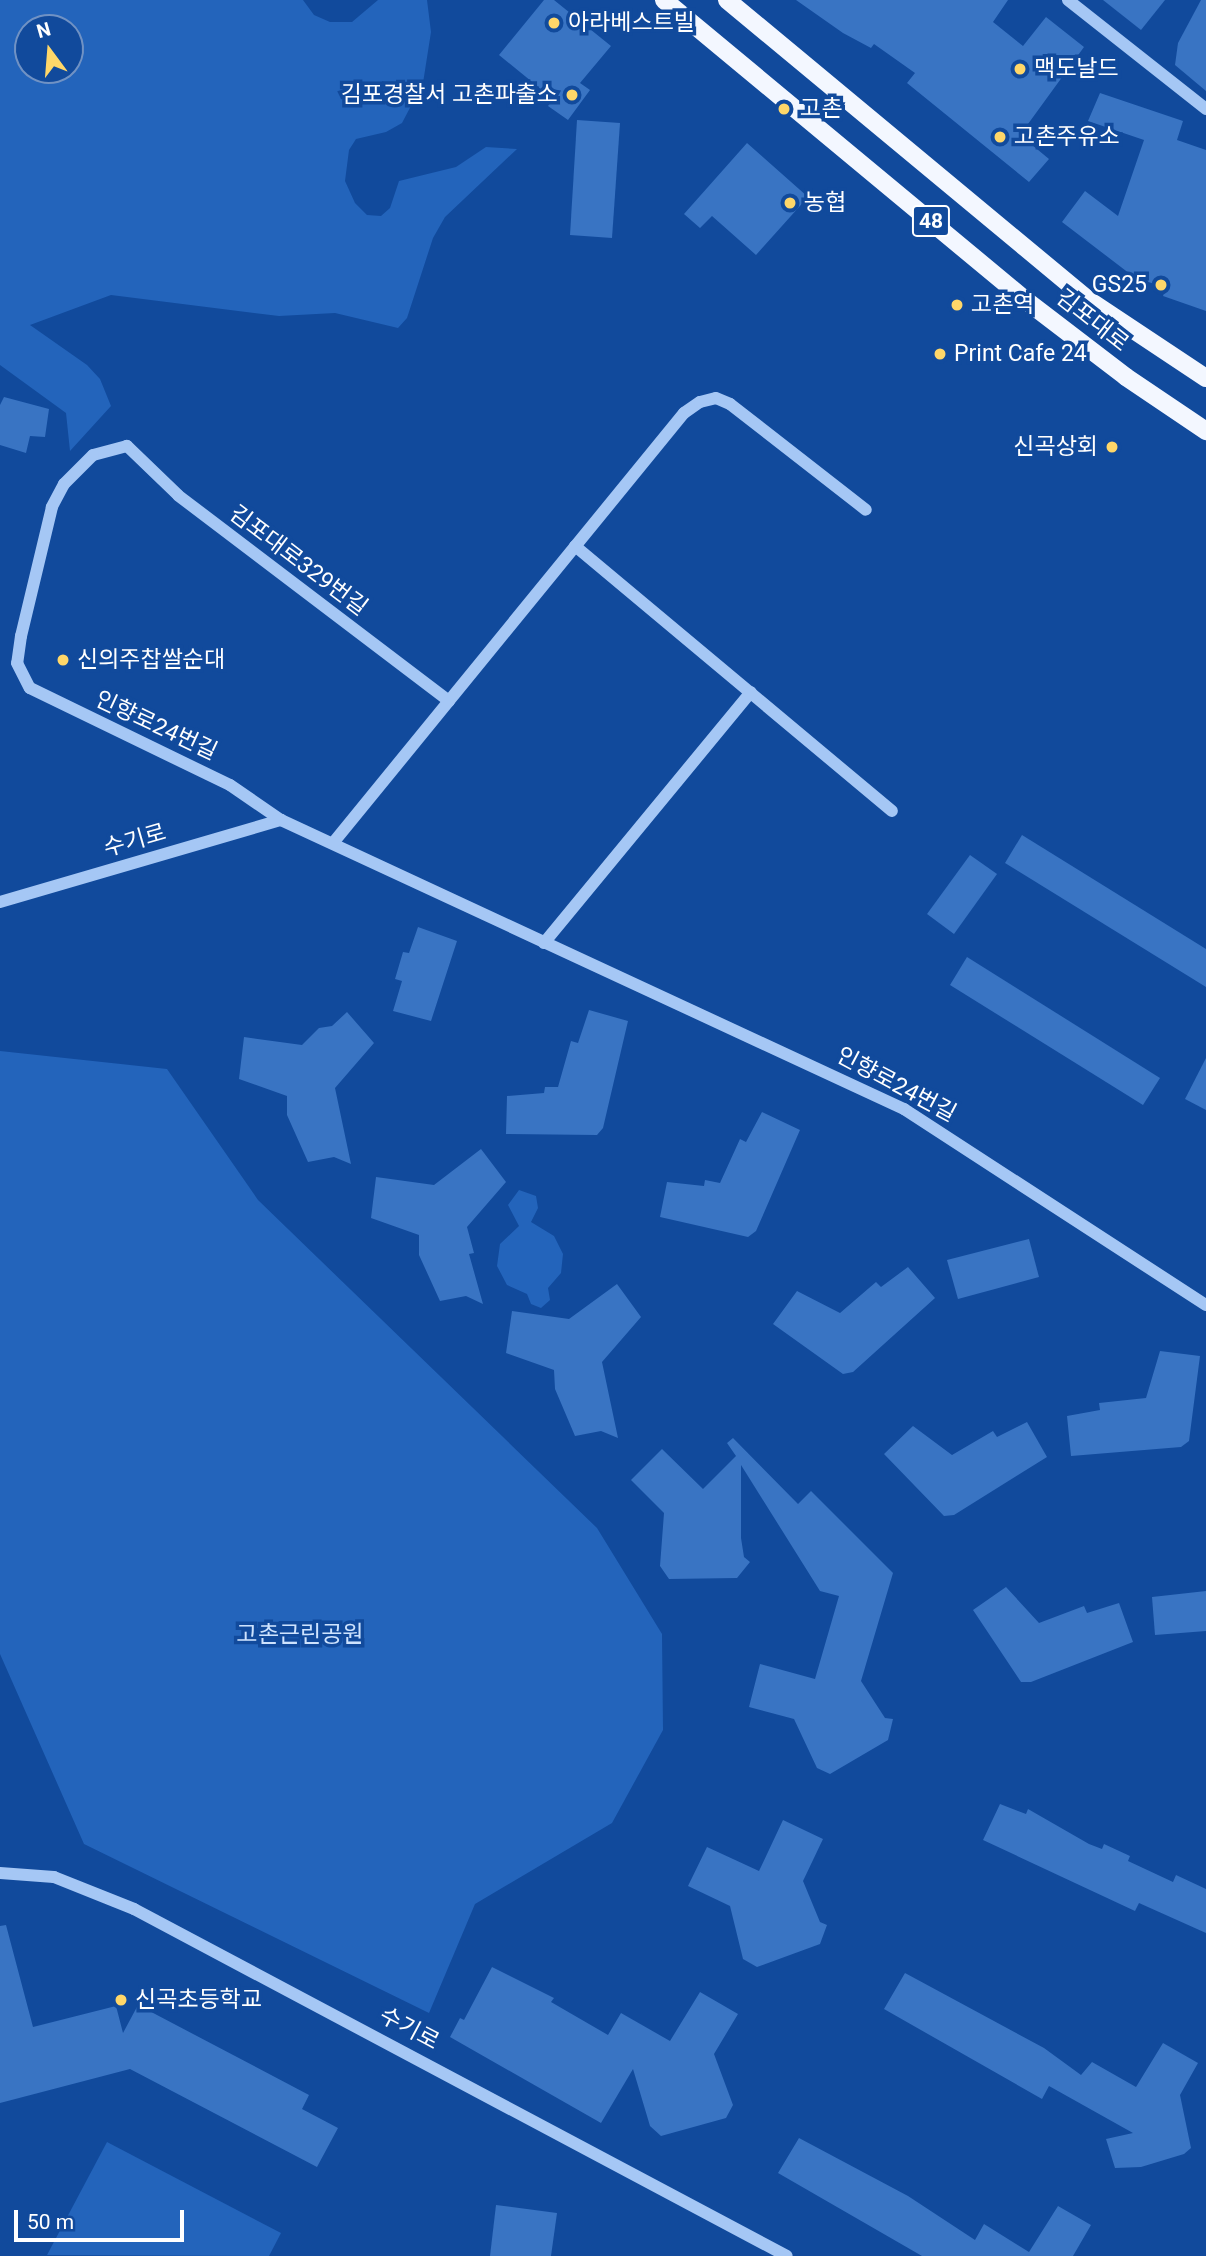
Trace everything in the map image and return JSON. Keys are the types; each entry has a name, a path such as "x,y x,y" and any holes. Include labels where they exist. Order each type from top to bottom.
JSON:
{"main road":[{"name":"김포대로","path":"664,0 1028,302 1126,377 1206,431"},
{"name":"김포대로","path":"727,0 1090,301 1206,378"}],"street":[{"path":"1068,0 1206,110"},
{"path":"333,843 684,413 700,402 716,398 730,404 866,510"},
{"name":"김포대로329번길","path":"127,446 178,495 449,701"},
{"name":"인향로24번길","path":"127,446 93,456 64,484 52,507 21,636 20,676 49,698 238,790 281,820 904,1109 1206,1305"},
{"path":"575,546 892,811"},
{"path":"544,943 751,692"},
{"name":"수기로","path":"0,902 281,820"},
{"name":"수기로","path":"0,1872 54,1877 134,1909 787,2256"}],"green space":[{"path":"0,0 303,0 314,15 330,22 352,22 378,0 427,0 431,32 423,83 402,123 386,132 356,139 349,150 345,181 355,203 367,215 381,216 390,208 399,181 456,167 486,147 517,149 445,217 433,238 407,318 398,328 335,313 279,316 111,295 30,325 87,365 100,379 111,406 70,451 66,413 0,365"},
{"name":"고촌근린공원","path":"0,1051 167,1069 258,1200 597,1528 662,1634 663,1730 612,1823 475,1904 429,2013 84,1844 0,1654"},
{"path":"519,1190 536,1196 538,1208 531,1222 554,1236 563,1254 561,1273 548,1288 550,1300 541,1308 531,1304 527,1294 507,1285 497,1266 500,1244 519,1226 508,1205"},
{"path":"107,2142 281,2233 269,2256 47,2255"}],"building":[{"name":"아라베스트빌","path":"544,0 554,0 611,46 580,83 590,90 568,120 548,106 553,99 499,55"},
{"path":"796,0 1008,0 993,22 1023,46 1046,17 1084,47 1020,135 1049,159 1029,182 907,83 915,73 874,44 871,48 843,33"},
{"path":"1103,0 1165,0 1141,30"},
{"path":"1201,0 1206,0 1206,91 1175,65 1178,43"},
{"path":"1100,93 1183,121 1177,140 1206,150 1206,311 1163,296 1166,288 1134,277 1062,222 1085,191 1118,216 1144,140 1088,121"},
{"path":"577,120 620,123 612,238 570,235"},
{"path":"747,143 808,197 756,255 712,216 700,228 684,214"},
{"path":"4,397 49,409 45,437 30,436 26,453 0,445 0,405"},
{"path":"1022,835 1206,949 1206,987 1005,863"},
{"path":"970,855 997,874 954,934 927,914"},
{"path":"418,927 457,941 431,1021 393,1011 402,981 395,979 403,952 409,953"},
{"path":"967,957 1160,1078 1143,1105 950,985"},
{"path":"589,1010 628,1021 603,1128 597,1135 506,1134 507,1096 544,1093 545,1087 558,1087 571,1041 578,1043"},
{"path":"347,1012 374,1043 335,1088 351,1164 334,1157 308,1162 287,1115 287,1096 239,1079 244,1037 302,1045 319,1028 332,1026"},
{"path":"1206,1058 1206,1110 1185,1099"},
{"path":"762,1112 800,1130 756,1231 748,1237 660,1217 667,1182 704,1186 705,1180 720,1183 740,1139 746,1142"},
{"path":"481,1149 506,1182 467,1227 474,1253 469,1254 483,1304 466,1296 440,1301 419,1255 419,1235 371,1218 376,1177 434,1185"},
{"path":"1029,1239 1039,1277 958,1299 947,1260"},
{"path":"908,1267 935,1298 853,1372 843,1374 773,1324 797,1291 840,1313 876,1282 881,1287"},
{"path":"617,1284 641,1317 602,1362 618,1438 601,1431 575,1436 555,1389 554,1370 506,1353 512,1311 569,1319"},
{"path":"1160,1351 1200,1356 1189,1441 1181,1447 1071,1456 1067,1416 1100,1410 1099,1403 1146,1398"},
{"path":"1027,1422 1047,1457 954,1515 944,1516 884,1454 913,1426 952,1455 993,1431 997,1437"},
{"path":"733,1438 798,1504 811,1491 893,1573 861,1681 885,1718 893,1719 888,1740 830,1774 817,1768 794,1719 749,1707 760,1664 815,1679 839,1596 820,1591 741,1465 741,1538 744,1557 750,1562 737,1578 669,1579 660,1566 664,1513 631,1480 662,1449 703,1489 736,1456 727,1443"},
{"path":"1006,1587 1039,1623 1084,1606 1087,1613 1119,1603 1133,1642 1031,1682 1021,1682 973,1610"},
{"path":"1206,1591 1206,1631 1155,1635 1152,1597"},
{"path":"1000,1804 1026,1814 1028,1809 1089,1844 1102,1849 1104,1844 1130,1856 1128,1861 1173,1882 1176,1875 1206,1889 1206,1933 1139,1903 1135,1911 983,1840"},
{"path":"783,1820 823,1839 803,1881 820,1922 827,1925 820,1944 757,1967 743,1959 730,1906 688,1886 707,1847 759,1871"},
{"path":"6,1925 33,2027 116,2006 123,2033 138,2005 309,2095 302,2109 338,2128 317,2167 130,2069 0,2103 0,1926"},
{"path":"492,1967 554,1998 551,2002 608,2035 621,2013 670,2041 700,1992 738,2014 714,2054 733,2105 726,2118 661,2136 650,2126 633,2069 601,2123 450,2037 460,2018 464,2020"},
{"path":"905,1973 1044,2048 1081,2075 1092,2062 1136,2087 1163,2043 1198,2063 1180,2095 1191,2148 1184,2154 1141,2167 1115,2168 1106,2139 1133,2133 1049,2086 1042,2099 884,2009"},
{"path":"799,2138 908,2196 975,2240 984,2224 1029,2252 1058,2206 1091,2225 1073,2256 922,2256 778,2173"},
{"path":"496,2205 557,2213 551,2256 490,2256"}],"place":[{"name":"아라베스트빌","path":"554,23"},
{"name":"맥도날드","path":"1020,69"},
{"name":"김포경찰서 고촌파출소","path":"572,95"},
{"name":"고촌","path":"784,109"},
{"name":"고촌주유소","path":"1000,137"},
{"name":"농협","path":"790,203"},
{"name":"GS25","path":"1161,285"},
{"name":"고촌역","path":"957,305"},
{"name":"Print Cafe 24","path":"940,354"},
{"name":"신곡상회","path":"1112,447"},
{"name":"신의주찹쌀순대","path":"63,660"},
{"name":"신곡초등학교","path":"121,2000"}]}
